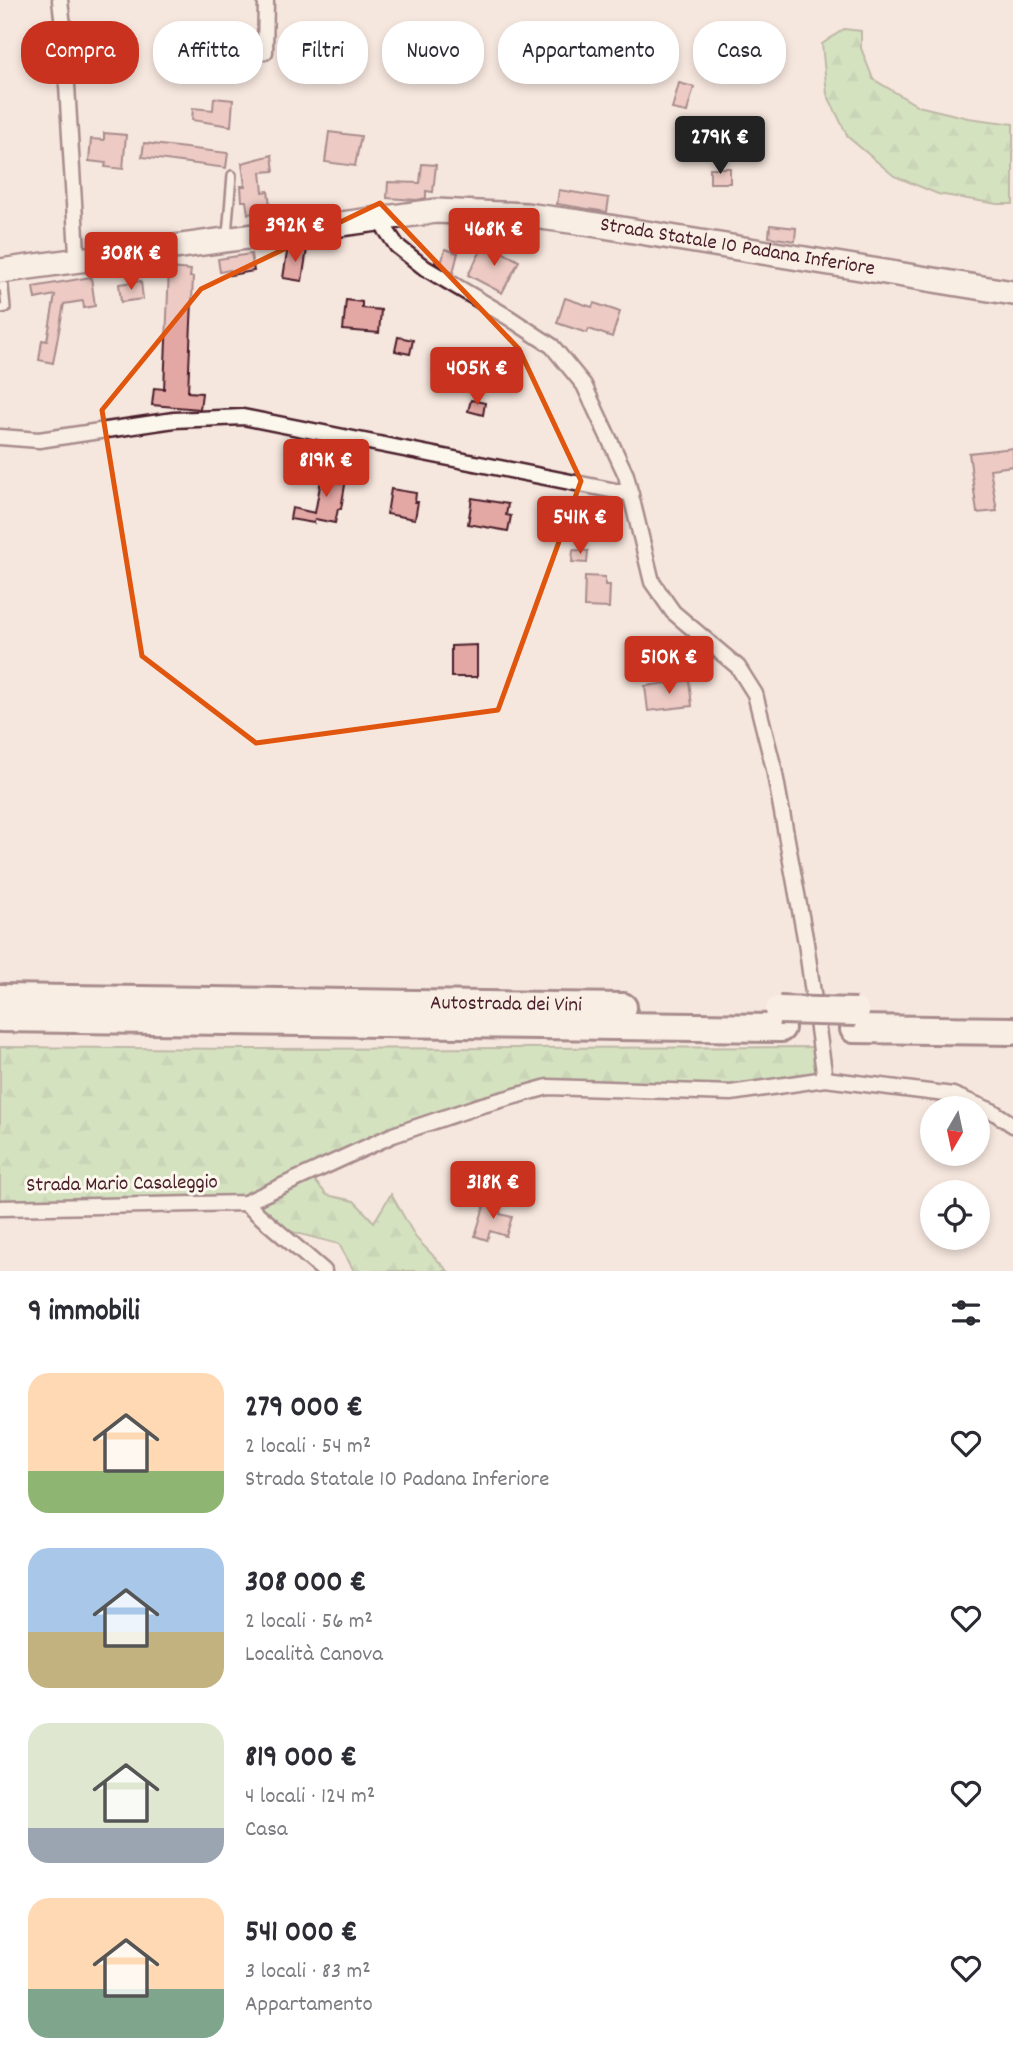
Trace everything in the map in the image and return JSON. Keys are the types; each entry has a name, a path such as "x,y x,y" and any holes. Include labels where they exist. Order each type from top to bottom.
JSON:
{"highway":[{"name":"Autostrada dei Vini","path":"0,998 855,1021 1013,1031"},
{"name":"Autostrada dei Vini","path":"855,1021 1013,1013"},
{"name":"Autostrada dei Vini","path":"0,1018 780,1019"}],"main road":[{"name":"Strada Statale 10 Padana Inferiore","path":"0,271 436,211 526,215 1013,293"}],"street":[{"path":"60,0 77,253 80,261"},
{"path":"264,0 265,52"},
{"path":"378,218 397,246 425,268 552,346 584,385 626,475 652,582 673,612 738,667 755,694 774,769 806,943 825,1079"},
{"path":"0,437 39,440 174,420 243,417 631,494"},
{"path":"324,1271 245,1203 393,1135 479,1106 548,1087 731,1093 825,1079 953,1095 992,1111 1013,1125"},
{"name":"Strada Mario Casaleggio","path":"0,1208 245,1203"}],"lane":[{"path":"227,239 232,175"},
{"path":"0,287 4,286 6,308 0,309"}],"highlighted area":[{"path":"380,203 519,349 581,481 498,710 256,743 142,656 102,410 201,289"}],"green space":[{"path":"844,29 861,31 861,48 873,79 918,106 968,118 1013,124 1013,204 997,204 938,194 894,176 848,137 827,94 822,44"},
{"path":"0,1047 821,1047 825,1079 731,1093 548,1087 393,1135 309,1174 327,1195 354,1201 374,1222 391,1194 416,1238 448,1271 354,1271 339,1244 277,1228 245,1203 0,1208"}],"building":[{"path":"679,83 694,87 687,112 672,109"},
{"path":"214,98 233,100 231,126 192,120 193,108 213,110"},
{"path":"329,132 361,136 355,166 325,162"},
{"path":"104,133 126,135 123,169 105,167 106,163 89,161 91,139 104,140"},
{"path":"144,143 228,153 226,168 142,157"},
{"path":"272,155 274,171 261,172 263,192 268,191 271,211 248,214 246,201 242,201 241,186 245,186 242,163"},
{"path":"422,164 436,165 433,192 426,191 426,198 417,200 387,198 388,182 420,183"},
{"path":"710,168 730,168 730,183 710,183"},
{"path":"559,190 609,198 607,212 557,204"},
{"path":"770,225 796,228 795,241 769,237"},
{"path":"485,243 519,261 502,293 468,275"},
{"path":"288,246 307,249 302,281 283,278"},
{"path":"445,249 458,253 453,273 435,263 436,259 442,261"},
{"path":"251,254 254,271 230,275 230,270 220,272 218,259"},
{"path":"169,268 191,270 190,277 193,277 188,392 202,393 200,409 152,405 154,388 164,389"},
{"path":"91,277 95,306 84,308 83,301 64,304 53,363 39,360 42,340 47,341 55,295 35,299 33,287"},
{"path":"141,281 143,299 121,302 119,284"},
{"path":"565,298 592,307 594,303 620,312 612,337 589,329 587,333 557,323"},
{"path":"346,300 362,302 362,308 381,310 379,333 343,330"},
{"path":"398,337 413,340 410,354 395,351"},
{"path":"436,359 470,369 464,390 444,384 447,375 433,371"},
{"path":"471,400 485,403 483,415 468,411"},
{"path":"1013,448 1013,466 990,469 997,511 977,513 969,453"},
{"path":"323,469 347,473 341,509 338,509 335,523 315,519 314,523 290,519 292,508 315,513"},
{"path":"391,489 416,493 415,502 418,502 415,519 387,514"},
{"path":"472,498 508,504 506,515 511,516 508,531 468,524"},
{"path":"553,506 578,510 573,534 549,529"},
{"path":"573,550 588,551 587,563 572,562"},
{"path":"585,576 605,577 605,585 610,585 609,608 584,607"},
{"path":"477,645 477,677 451,677 451,646"},
{"path":"689,680 692,706 648,711 645,686"},
{"path":"486,1200 501,1205 500,1214 512,1217 506,1236 490,1231 487,1240 475,1236"}]}
